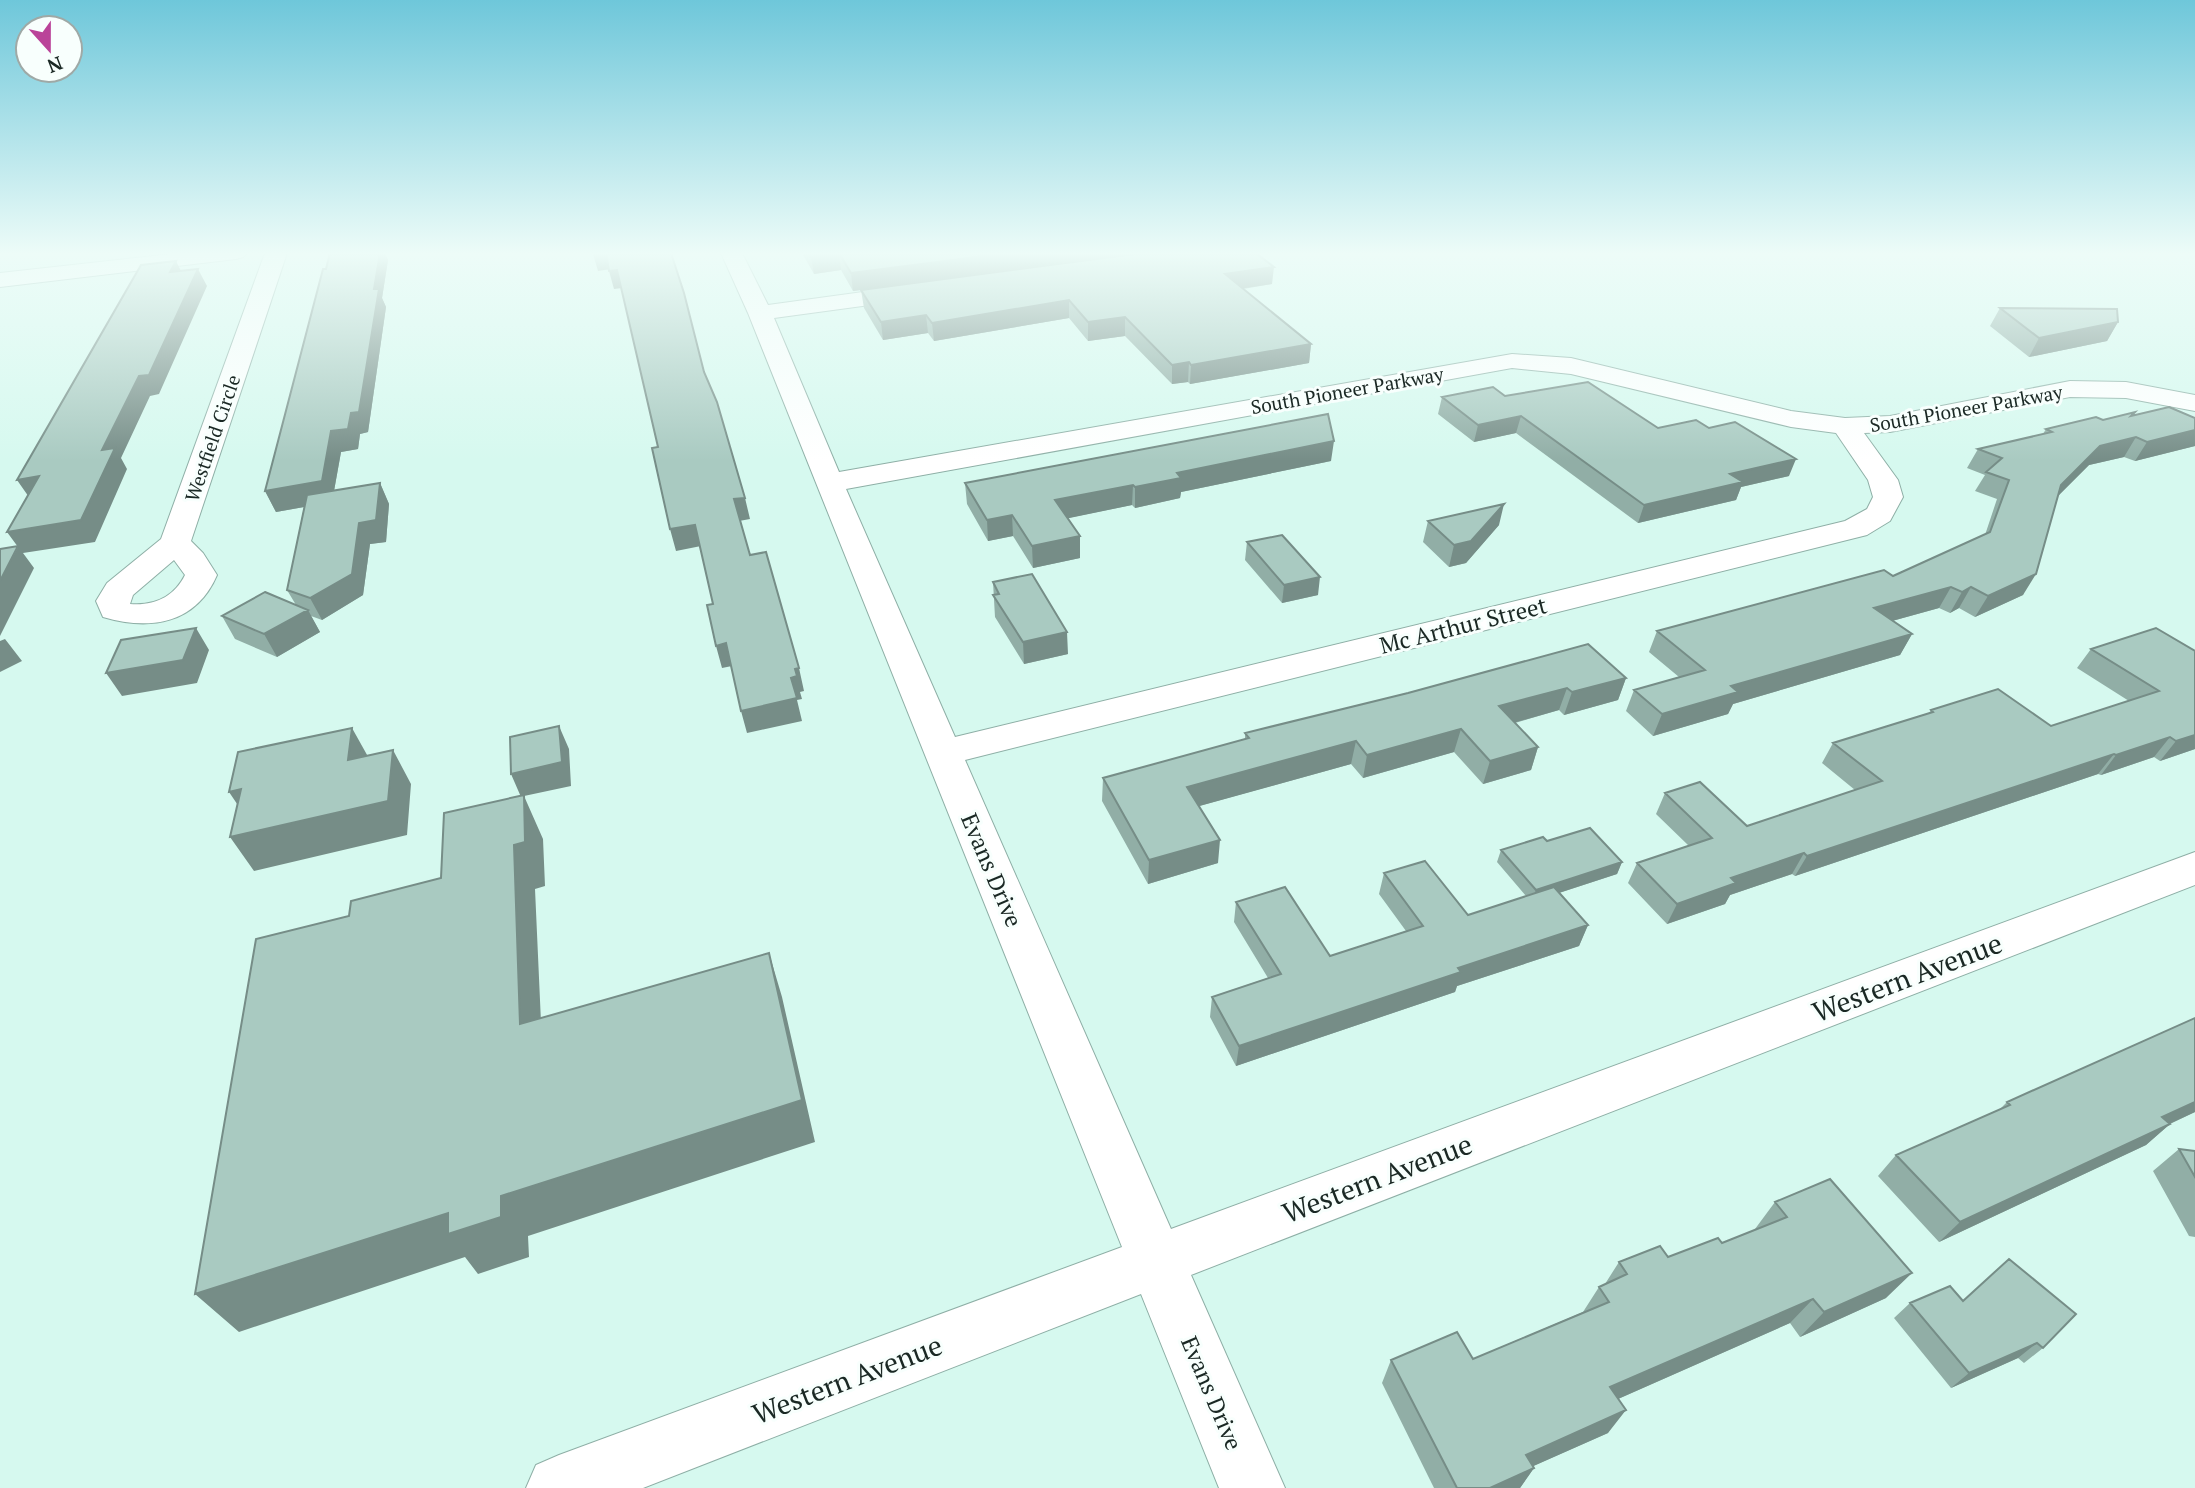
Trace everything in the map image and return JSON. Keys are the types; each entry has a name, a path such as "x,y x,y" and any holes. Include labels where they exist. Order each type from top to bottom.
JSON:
{"street":[{"name":"Westfield Circle","path":"175,543 252,322"},
{"name":"Evans Drive","path":"764,322 1252,1488"},
{"name":"South Pioneer Parkway","path":"829,483 1512,361 1571,366 1784,417 1845,426 1890,425 2070,389 2126,390 2195,403"},
{"name":"Mc Arthur Street","path":"943,753 1856,528 1879,514 1888,497 1883,480 1845,426"},
{"name":"Western Avenue","path":"559,1488 2195,868"}],"building":[{"path":"108,322 173,322 149,375 139,376 102,450 115,448 81,520 7,532 39,476 17,480"},
{"path":"309,322 374,322 359,412 351,413 348,429 331,431 322,481 265,491"},
{"path":"629,322 691,322 704,372 717,402 745,498 734,499 750,555 766,552 799,668 795,669 797,676 791,678 797,698 741,711 726,643 716,646 707,605 713,604 695,525 670,529 652,448 658,447"},
{"path":"1130,322 1285,322 1311,344 1191,365 1189,362 1172,365"},
{"path":"2019,322 2116,322 2039,338"},
{"path":"1588,382 1658,428 1696,420 1709,428 1735,422 1796,459 1730,474 1743,482 1644,505 1521,416 1478,425 1442,397 1493,387 1505,396"},
{"path":"2169,407 2195,418 2195,430 2147,442 2136,437 2100,446 2061,485 2036,574 1988,596 1971,587 1962,592 1951,587 1874,608 1912,634 1731,686 1738,692 1662,714 1634,690 1705,670 1657,631 1884,570 1893,576 1990,532 2009,480 1986,472 2002,458 1978,449 2052,432 2046,429 2096,417 2103,420"},
{"path":"1328,414 1334,441 1177,473 1181,478 1055,500 1080,536 1032,546 1012,515 987,520 965,483"},
{"path":"380,483 376,520 359,523 352,574 310,598 287,590 307,495"},
{"path":"1504,504 1471,541 1454,545 1428,521"},
{"path":"1282,535 1320,577 1284,585 1247,542"},
{"path":"18,546 0,581 0,549"},
{"path":"1032,574 1067,632 1023,642 993,595 999,594 993,582"},
{"path":"265,592 308,610 264,634 222,616"},
{"path":"196,628 183,660 106,673 121,640"},
{"path":"2156,628 2195,651 2195,735 2176,741 2170,737 1807,856 1804,853 1731,878 1736,883 1677,904 1637,863 1712,838 1665,793 1700,782 1747,826 1882,781 1833,743 1933,712 1931,710 1998,689 2051,726 2159,691 2091,649"},
{"path":"1588,644 1626,678 1572,692 1567,688 1499,706 1538,747 1490,761 1461,729 1367,755 1356,741 1187,787 1220,840 1149,860 1103,778 1249,738 1245,733 1408,693"},
{"path":"559,726 562,762 511,774 510,737"},
{"path":"352,728 348,760 393,750 388,801 230,837 241,789 229,792 238,752"},
{"path":"524,795 525,842 514,845 520,1024 769,953 802,1100 501,1196 501,1217 448,1234 448,1213 195,1294 256,939 349,916 351,901 441,878 444,813"},
{"path":"1590,828 1622,862 1536,890 1501,850 1543,837 1547,841"},
{"path":"1425,861 1468,915 1554,887 1588,925 1458,968 1461,972 1239,1046 1212,997 1281,974 1236,902 1285,887 1330,956 1423,926 1384,873"},
{"path":"2195,1018 2195,1102 2162,1117 2170,1124 1960,1222 1896,1155 2010,1105 2007,1102"},
{"path":"2179,1149 2195,1151 2195,1177"},
{"path":"1830,1179 1912,1273 1824,1312 1813,1299 1610,1387 1626,1410 1526,1455 1534,1468 1490,1488 1457,1488 1391,1360 1457,1332 1473,1359 1609,1302 1599,1287 1627,1274 1619,1262 1660,1246 1668,1257 1718,1238 1722,1243 1787,1217 1775,1202"},
{"path":"2009,1259 2076,1314 2043,1348 2037,1343 1969,1373 1910,1303 1950,1286 1963,1301"}]}
